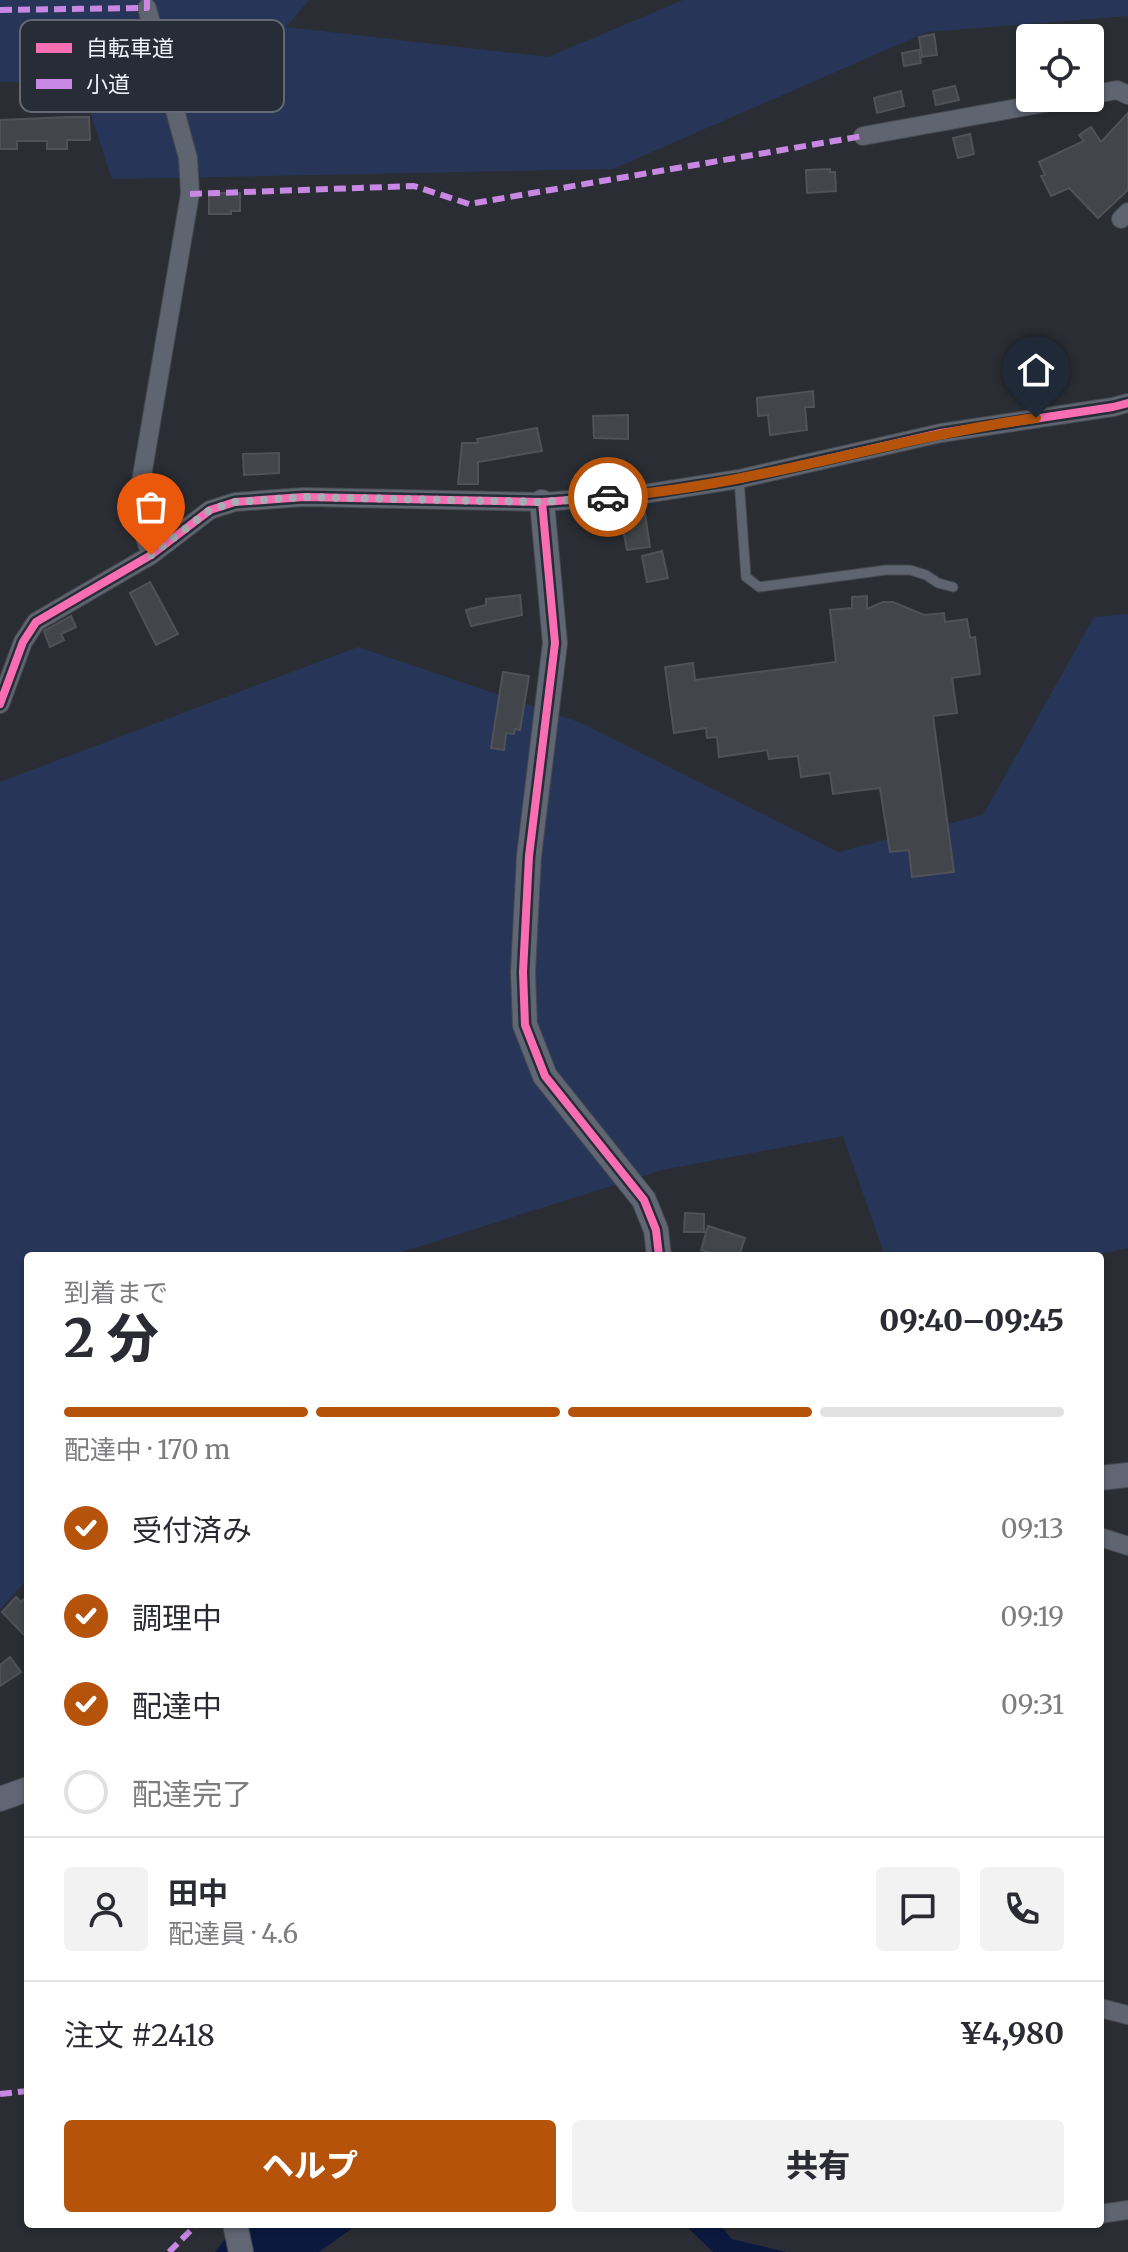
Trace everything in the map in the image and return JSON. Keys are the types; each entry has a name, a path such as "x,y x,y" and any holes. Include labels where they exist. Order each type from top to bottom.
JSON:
{"street":[{"path":"147,8 150,20"},
{"path":"1104,92 1117,90 1128,95"},
{"path":"863,136 1016,108"},
{"path":"151,555 136,511 190,194 188,158 175,112"},
{"path":"0,704 23,642 36,622 151,555 210,510 235,502 304,497 542,502 638,495 739,479 941,433 1128,403"},
{"path":"542,502 555,643 529,856 523,972 525,1025 545,1076 644,1200 656,1230 659,1252"},
{"path":"1104,1478 1128,1475"},
{"path":"1104,1538 1128,1546"},
{"path":"0,1799 24,1790"},
{"path":"1104,2009 1128,2015"},
{"path":"1104,2213 1128,2210"},
{"path":"236,2228 241,2252"}],"lane":[{"path":"739,479 746,577 759,587 886,570 910,570 953,587"}],"shaded area":[{"path":"0,0 309,0 286,27 548,57 683,0 1128,0 1128,16 927,32 613,169 112,179 90,112 284,112 284,20 20,20 20,82 0,82"},
{"path":"1128,614 1128,1248 1104,1253 884,1252 843,1136 662,1170 402,1252 24,1252 24,1583 0,1609 0,782 358,647 579,722 838,852 983,815 1094,617"},
{"path":"234,2228 352,2228 319,2252 215,2252"},
{"path":"688,2228 722,2228 732,2239 786,2252 713,2252"}],"building":[{"path":"934,34 937,55 922,57 919,37"},
{"path":"919,50 921,63 904,66 902,53"},
{"path":"955,86 959,100 936,105 933,91"},
{"path":"901,91 904,106 877,113 874,98"},
{"path":"1128,113 1128,190 1098,218 1069,188 1051,196 1041,176 1045,175 1039,162 1084,141 1079,135 1091,127 1101,142"},
{"path":"89,117 90,140 67,140 67,149 47,149 47,141 17,141 17,149 0,149 0,120"},
{"path":"970,134 974,154 958,158 953,138"},
{"path":"830,169 830,172 835,172 836,191 807,193 806,170"},
{"path":"209,193 240,193 240,211 209,214"},
{"path":"813,391 814,407 805,407 807,430 770,435 768,415 758,416 757,398"},
{"path":"628,415 628,439 594,438 593,416"},
{"path":"537,428 542,451 478,462 478,484 458,484 462,443 478,443 477,439"},
{"path":"279,453 279,473 244,475 243,454"},
{"path":"645,514 650,547 627,550 621,518"},
{"path":"662,551 668,578 647,582 642,556"},
{"path":"150,582 178,634 156,645 130,593"},
{"path":"520,595 522,615 471,626 466,610 486,605 486,599"},
{"path":"867,596 867,609 883,602 893,602 924,615 944,613 945,622 967,619 970,638 975,637 980,674 952,678 957,713 933,716 954,872 912,877 909,850 890,852 880,788 833,794 830,773 801,777 798,756 769,759 767,750 719,757 717,737 707,738 706,728 674,733 665,667 693,663 695,680 836,662 830,610 852,608 852,597"},
{"path":"71,616 76,627 61,634 64,640 50,647 44,631"},
{"path":"503,672 529,676 520,730 515,729 514,734 506,733 504,750 491,748"},
{"path":"685,1213 704,1214 704,1232 684,1232"},
{"path":"708,1226 745,1238 740,1252 701,1250"},
{"path":"16,1597 21,1602 24,1599 24,1635 2,1612"},
{"path":"10,1657 21,1672 0,1686 0,1665"}],"marked path":[{"path":"0,10 147,8 147,0"},
{"path":"190,194 414,186 469,204 863,136"},
{"path":"0,2094 24,2091"},
{"path":"169,2252 193,2228"}],"cycle path":[{"path":"0,704 23,642 36,622 151,555 210,510 235,502 304,497 542,502 638,495 739,479 941,433 1128,403"},
{"path":"542,502 555,643 529,856 523,972 525,1025 545,1076 644,1200 656,1230 659,1252"}],"way so far":[{"path":"151,555 210,510 235,502 304,497 542,502 608,497"}],"route":[{"path":"608,497 739,479 941,433 1036,418"}]}
